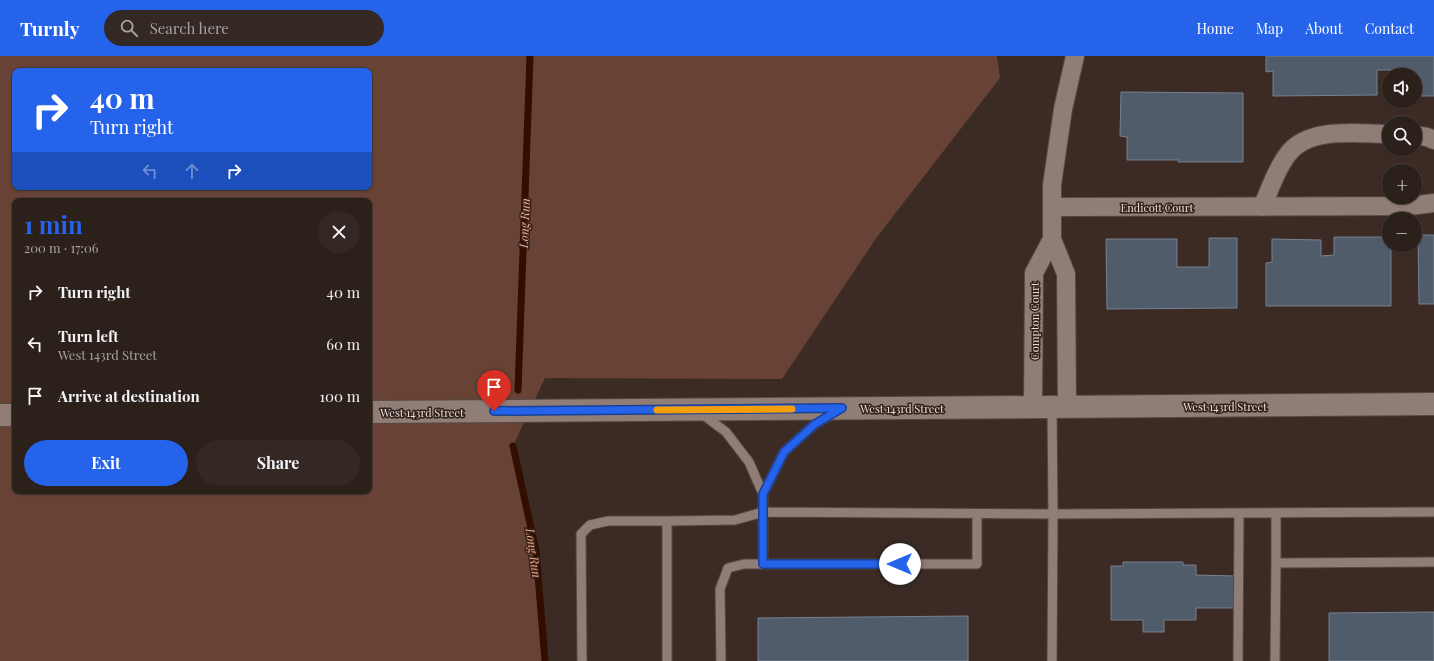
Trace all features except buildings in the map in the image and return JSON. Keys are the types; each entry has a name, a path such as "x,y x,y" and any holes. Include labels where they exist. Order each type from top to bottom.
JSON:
{"main road":[{"name":"West 143rd Street","path":"372,412 1434,404"},
{"path":"0,415 12,415"}],"street":[{"name":"Compton Court","path":"1051,407 1066,274 1052,239 1052,185 1070,61"},
{"path":"1262,207 1287,155 1296,145 1312,138 1328,134 1382,134"},
{"path":"1422,137 1434,140"},
{"name":"Endicott Court","path":"1052,207 1410,206 1434,203"},
{"name":"Compton Court","path":"1051,407 1034,273 1052,239"}],"lane":[{"path":"1051,407 1053,514 1052,661"},
{"path":"763,494 784,452 815,424 842,408"},
{"path":"696,409 726,432 748,462 763,494 763,564"},
{"path":"582,661 581,534 590,525 608,521 667,522 735,520 763,512 1053,514 1434,512"},
{"path":"1238,661 1239,513"},
{"path":"1275,661 1276,513"},
{"path":"720,661 720,589 728,568 744,564 977,564 977,514"},
{"path":"667,522 667,661"},
{"path":"1276,563 1434,562"}],"shaded area":[{"path":"0,56 997,56 1000,78 877,237 782,379 545,378 513,446 536,551 545,661 0,661"}],"waterway":[{"name":"Long Run","path":"518,390 530,56"},
{"name":"Long Run","path":"513,446 536,551 545,661"}],"slow traffic":[{"path":"657,410 792,409"}],"route":[{"path":"494,411 842,408 815,424 784,452 763,494 763,564 900,564"}]}
